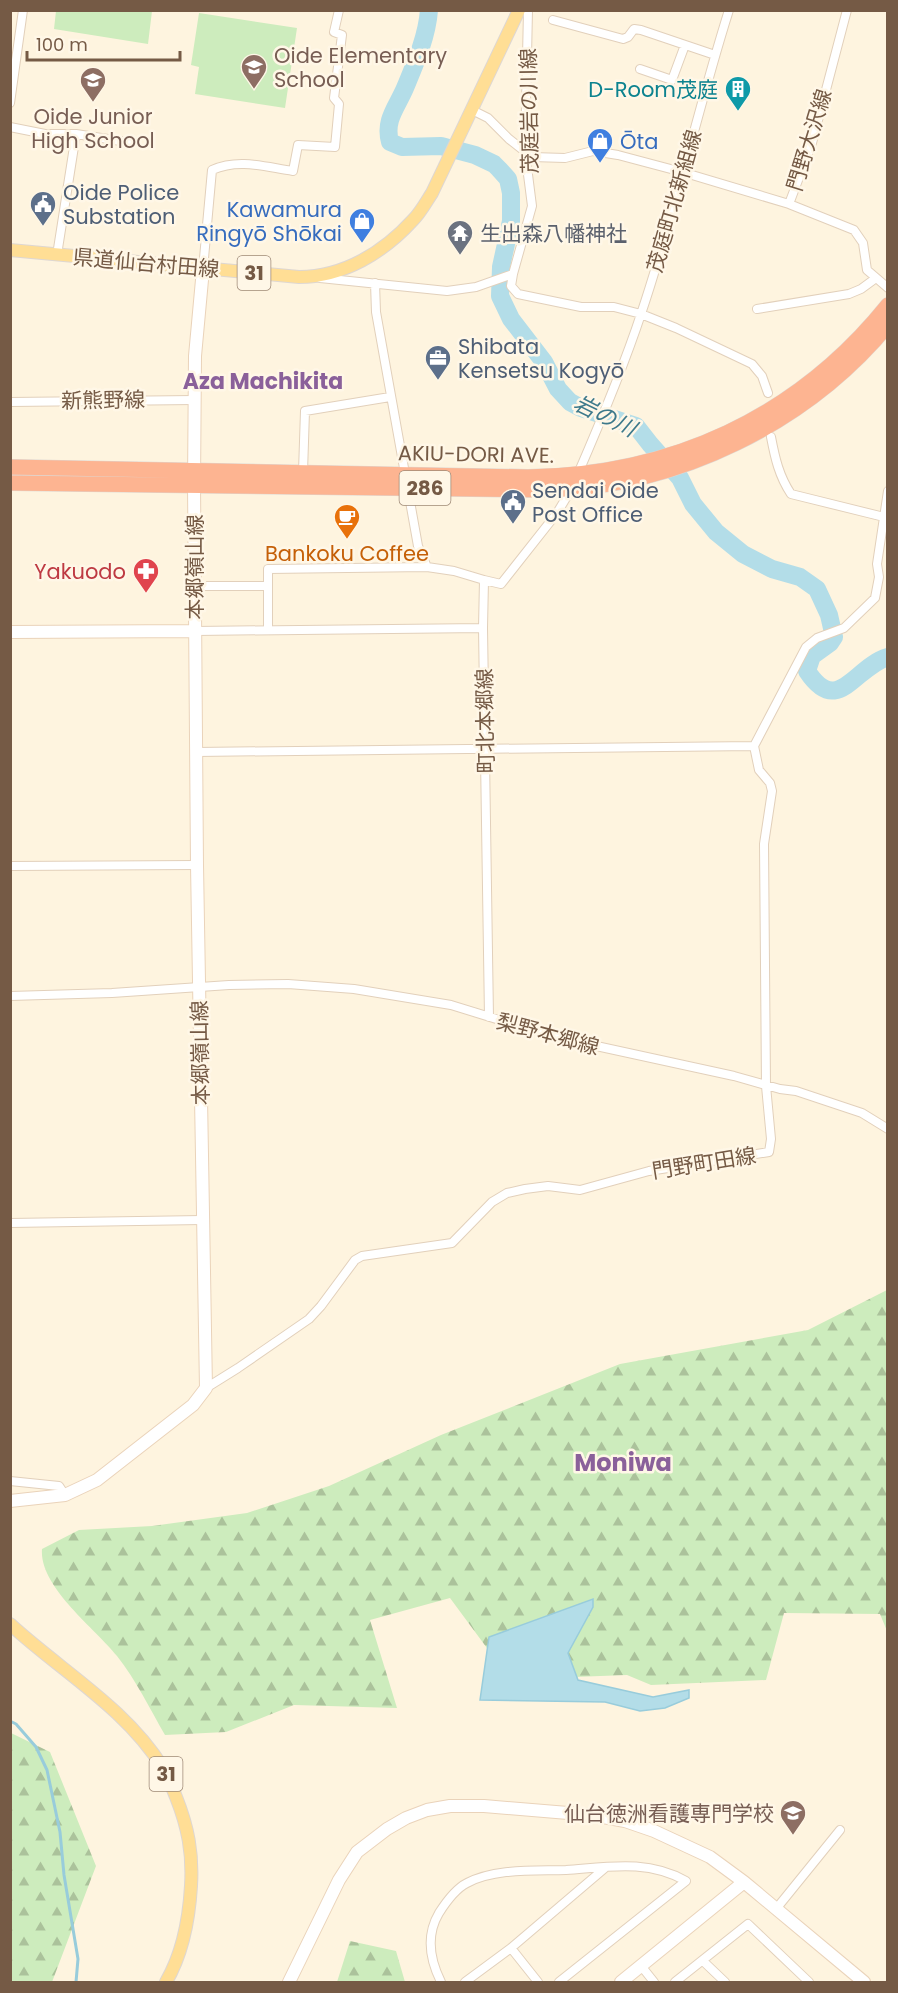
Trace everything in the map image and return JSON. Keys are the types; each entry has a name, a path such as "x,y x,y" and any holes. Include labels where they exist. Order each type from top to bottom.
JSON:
{"highway":[{"name":"AKIU-DORI AVE.","path":"675,461 780,404 846,352 888,305"},
{"name":"AKIU-DORI AVE.","path":"10,483 303,472 407,481 571,490 615,483 651,468 728,447 787,415 859,356 888,325"},
{"name":"AKIU-DORI AVE.","path":"10,466 194,477 407,481 578,475 651,468"}],"main road":[{"name":"31","path":"470,115 519,10"},
{"name":"県道仙台村田線","path":"10,250 203,269 314,277 334,273 356,264 384,247 415,219 432,193 470,115"},
{"name":"31","path":"10,1624 119,1715 143,1739 164,1769 186,1823 192,1867 190,1914 176,1961 166,1983"}],"street":[{"path":"10,103 23,10"},
{"path":"203,269 212,170 224,164 239,162 293,171 298,145 335,147 339,104 334,98 342,35 334,32 339,10"},
{"name":"茂庭岩の川線","path":"510,275 532,206 525,151 528,10"},
{"name":"茂庭町北新組線","path":"484,580 501,584 557,513 571,490 589,450 642,314 729,10"},
{"name":"門野大沢線","path":"847,10 812,142 789,204 854,230 863,243 867,270 888,288"},
{"path":"553,20 623,39 628,37 634,29 641,30 715,55"},
{"path":"640,69 672,80 685,45"},
{"path":"470,115 488,118 532,157 565,158 592,151 618,155 789,204"},
{"path":"10,128 45,134 76,134 127,142"},
{"path":"57,255 76,134"},
{"name":"本郷嶺山線","path":"203,269 195,356 194,586 206,1388"},
{"path":"314,277 447,291 476,287 510,275 511,286 518,294 581,307 614,307 642,314 676,328 752,364 762,376 768,393"},
{"path":"757,309 849,294 861,289 876,278"},
{"path":"375,283 376,312 390,398 418,546 427,567"},
{"path":"303,472 305,411 390,398"},
{"name":"新熊野線","path":"10,402 195,400"},
{"path":"771,437 776,464 791,494 886,517"},
{"path":"196,752 754,746 800,656 812,641 844,628 875,598 879,577 877,564 886,517 888,491"},
{"path":"268,630 268,569 427,567 454,571 484,580"},
{"name":"町北本郷線","path":"484,580 489,1017"},
{"path":"194,586 268,586"},
{"path":"10,632 483,628"},
{"name":"門野町田線","path":"206,1388 309,1319 355,1260 362,1256 452,1243 486,1206 507,1193 548,1186 580,1190 649,1171 769,1152 771,1139 766,1086 764,844 772,791 770,783 759,770 754,746"},
{"path":"10,866 197,865"},
{"name":"梨野本郷線","path":"10,996 112,993 199,986 288,984 354,989 452,1005 555,1037 796,1091 862,1113 888,1128"},
{"path":"10,1223 202,1220"},
{"path":"10,1501 64,1496 97,1480 194,1405 206,1388"},
{"path":"10,1481 59,1486 64,1496"},
{"path":"289,1983 339,1880 357,1852 387,1829 427,1810 450,1806 483,1806 592,1815 625,1821 654,1831 710,1857 744,1882 864,1983"},
{"path":"776,1909 840,1830"},
{"path":"441,1983 437,1976 430,1938 434,1921 454,1892 466,1883 496,1874 626,1866 651,1867 670,1872 686,1881 560,1983"},
{"path":"465,1983 511,1948 606,1868"},
{"path":"621,1983 744,1882"},
{"path":"675,1983 748,1924 809,1983"},
{"path":"511,1948 538,1983"},
{"path":"704,1961 725,1983"},
{"path":"642,1967 654,1983"}],"green space":[{"path":"56,11 152,11 148,44 54,29"},
{"path":"199,13 297,28 285,108 195,94 199,67 191,65"},
{"path":"887,1290 887,1631 880,1614 784,1613 766,1680 651,1685 627,1675 574,1677 518,1690 450,1598 370,1620 397,1708 294,1705 226,1732 165,1735 124,1665 70,1606 49,1578 43,1563 42,1549 79,1530 152,1526 247,1513 329,1486 441,1435 620,1364 808,1330"},
{"path":"11,1733 50,1752 96,1866 52,1982 11,1982"},
{"path":"350,1941 396,1951 405,1982 337,1982"}],"water":[{"path":"593,1599 593,1607 568,1653 578,1680 653,1697 689,1690 689,1698 665,1708 640,1711 605,1702 480,1700 489,1637"}],"waterway":[{"name":"岩の川","path":"429,10 420,50 390,120 390,142 402,147 441,146 475,155 494,164 508,179 511,193 511,221 501,267 500,296 511,319 544,362 558,389 570,402 581,408 636,426 680,478 693,504 716,532 743,554 772,569 800,577 817,589 829,615 834,637 830,643 812,656 807,671 818,684 828,690 837,690 876,662 888,657"},
{"path":"10,1721 16,1724 36,1747 47,1770 60,1832 64,1875 78,1959 76,1982"}],"place":[{"name":"Oide Elementary School","path":"254,90"},
{"name":"Oide Junior High School","path":"93,103"},
{"name":"D-Room茂庭","path":"738,112"},
{"name":"Ōta","path":"600,164"},
{"name":"Oide Police Substation","path":"43,227"},
{"name":"Kawamura Ringyō Shōkai","path":"362,244"},
{"name":"生出森八幡神社","path":"460,256"},
{"name":"Shibata Kensetsu Kogyō","path":"438,381"},
{"name":"Sendai Oide Post Office","path":"513,525"},
{"name":"Bankoku Coffee","path":"347,540"},
{"name":"Yakuodo","path":"146,594"},
{"name":"仙台徳洲看護専門学校","path":"793,1836"}],"district":[{"name":"Aza Machikita","path":"263,381"},
{"name":"Moniwa","path":"623,1462"}]}
